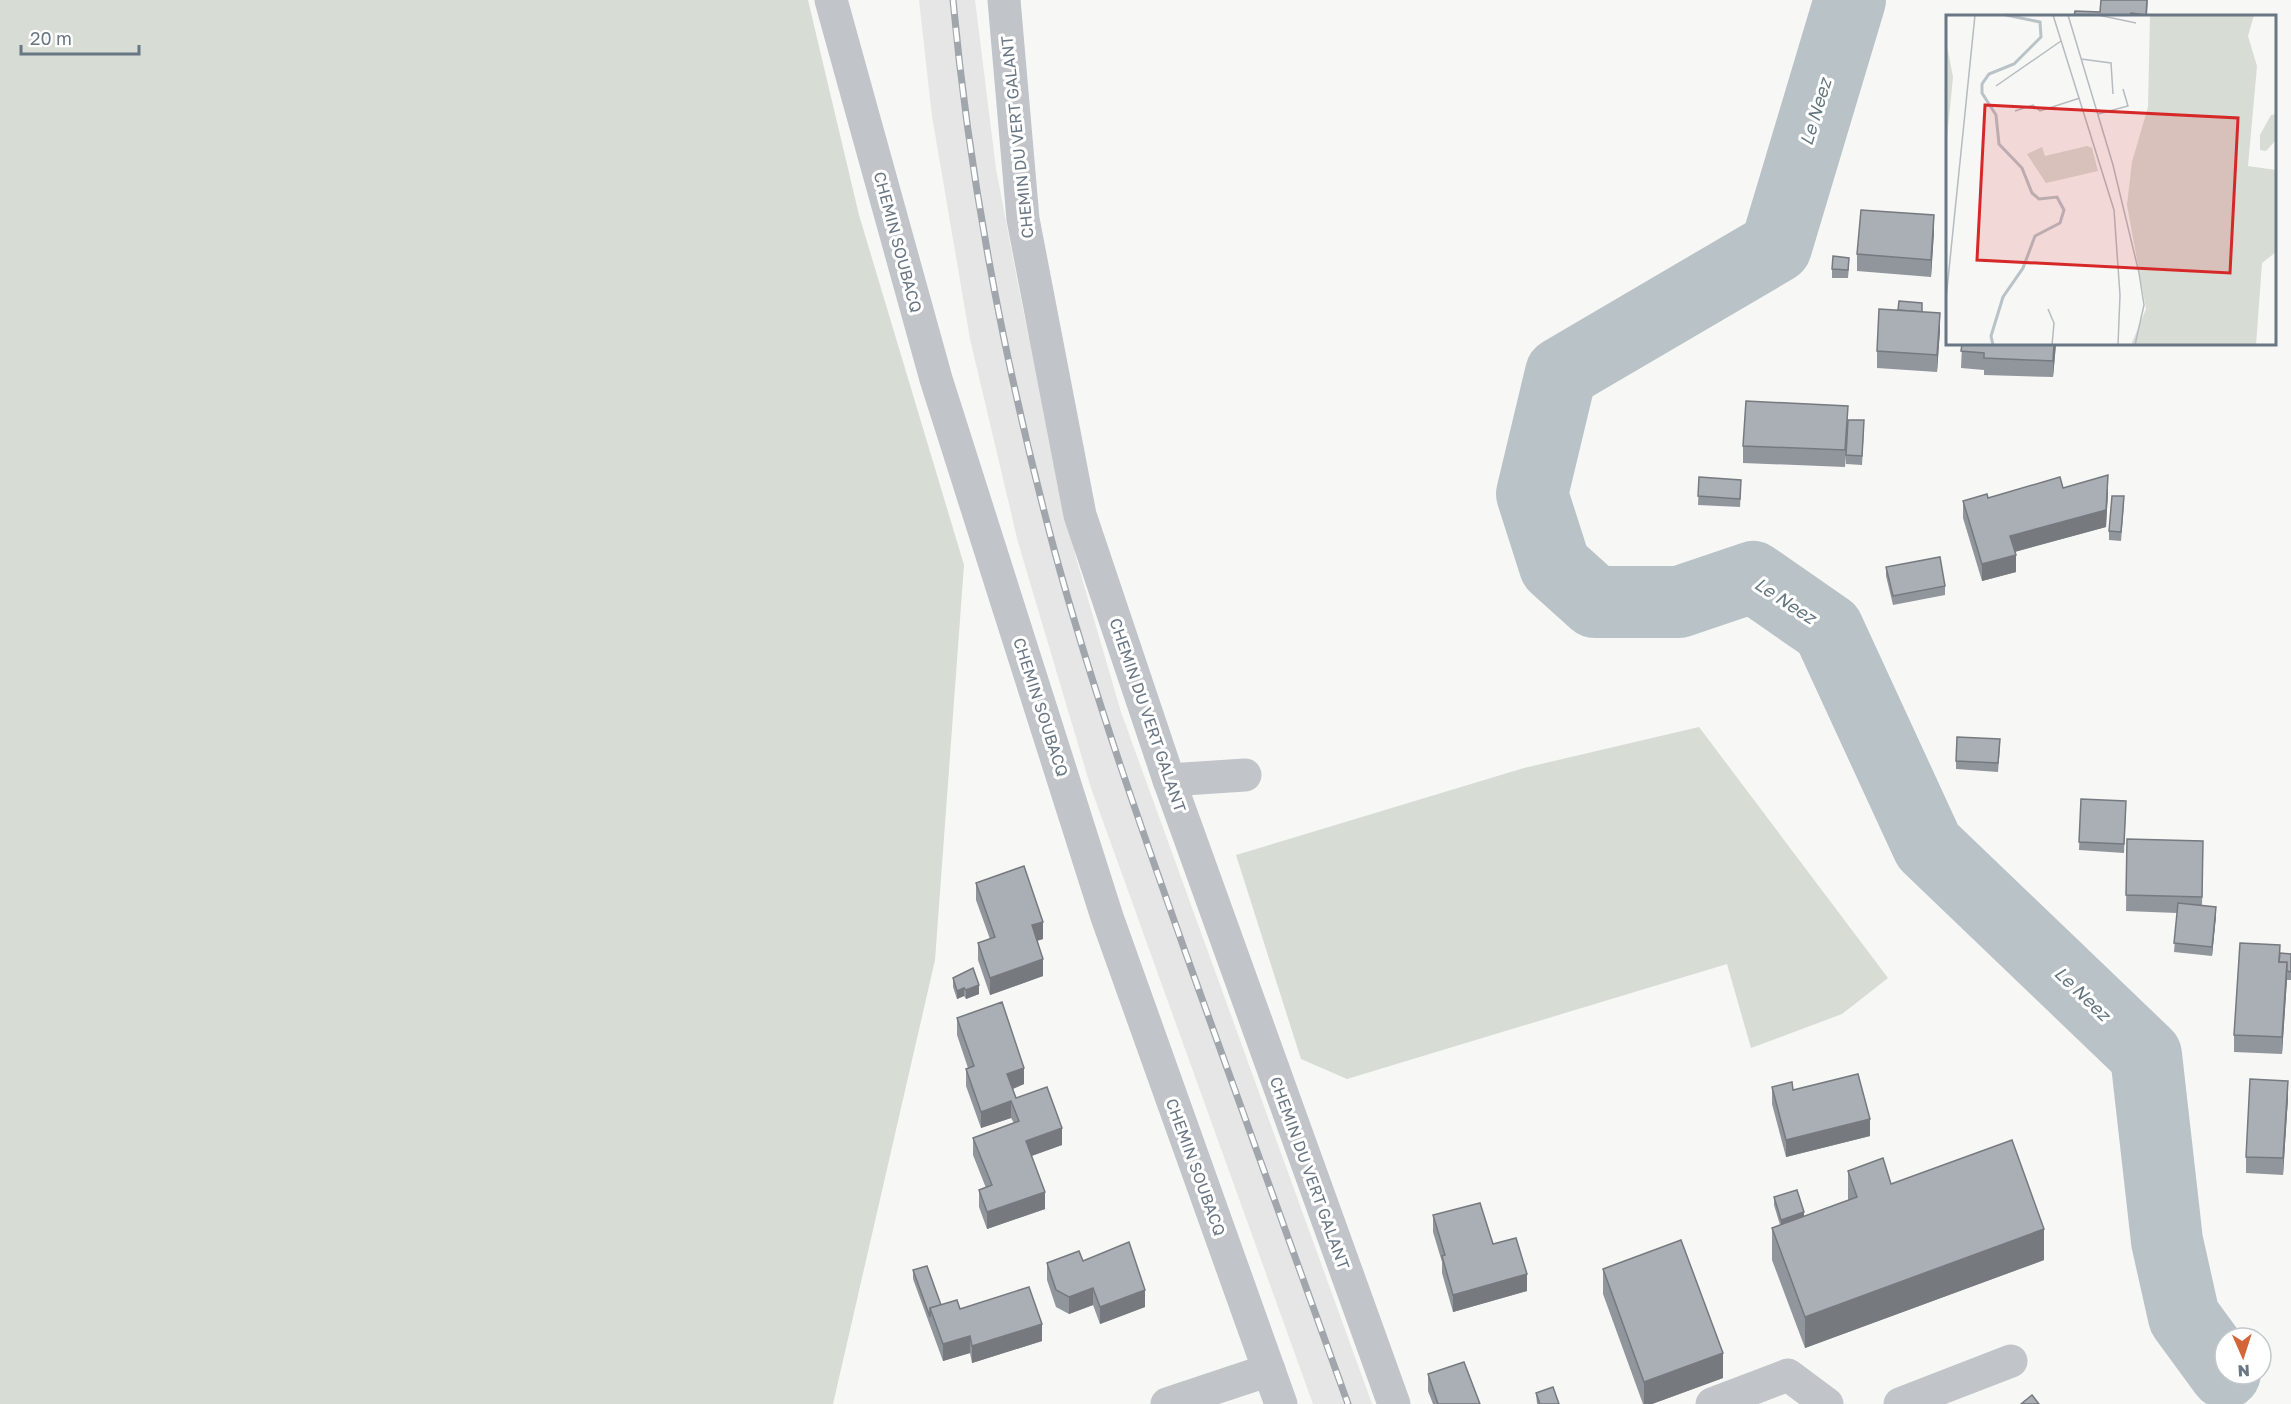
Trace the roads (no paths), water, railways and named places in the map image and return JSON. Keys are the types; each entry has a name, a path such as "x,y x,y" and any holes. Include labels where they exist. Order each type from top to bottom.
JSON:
{"street":[{"name":"CHEMIN SOUBACQ","path":"831,0 936,379 1104,905 1281,1404"},
{"name":"CHEMIN DU VERT GALANT","path":"1004,0 1023,219 1080,514 1169,780 1394,1404"},
{"path":"1169,780 1245,776"},
{"path":"1900,1404 2011,1361"},
{"path":"1167,1404 1269,1370"},
{"path":"1712,1404 1788,1375 1827,1404"}],"waterway":[{"name":"Le Neez","path":"1850,0 1776,247 1561,373 1532,494 1555,566 1595,602 1679,602 1753,577 1828,629 1928,846 2146,1055 2167,1241 2184,1317 2213,1357"}],"railway":[{"path":"953,0 969,139 1005,345 1020,414 1069,604 1139,821 1348,1404"}]}
